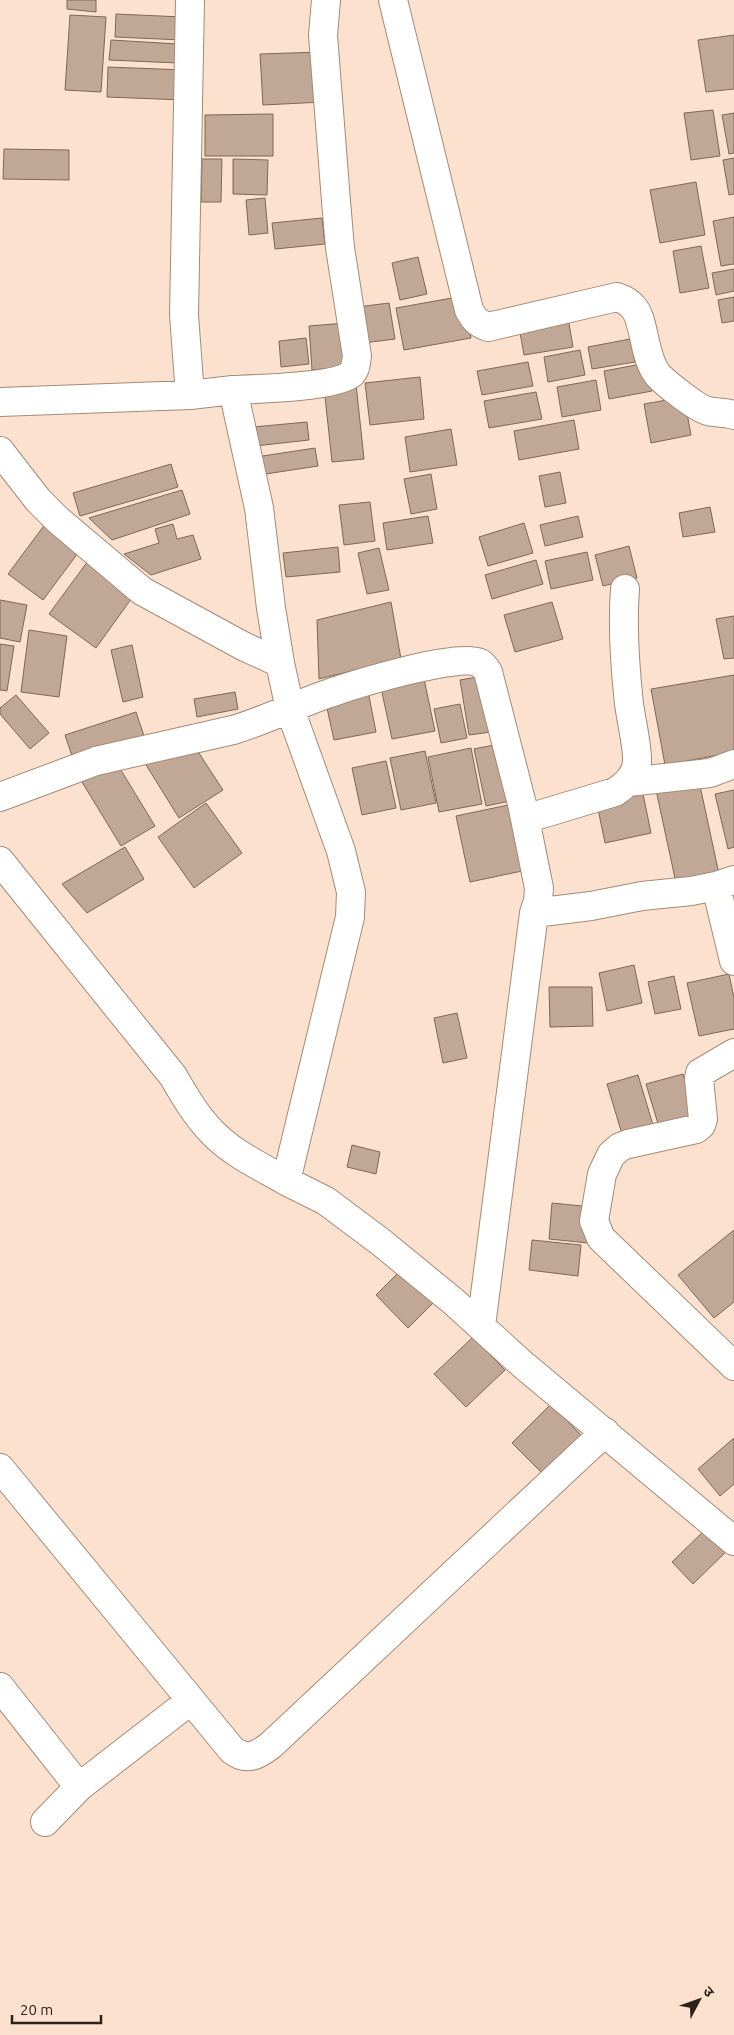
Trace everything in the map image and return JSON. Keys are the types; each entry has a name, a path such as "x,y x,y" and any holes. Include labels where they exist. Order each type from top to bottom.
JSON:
{"street":[{"path":"190,0 184,315 190,395"},
{"path":"0,402 190,395 312,385 343,378 350,375 355,369 357,356 341,257 336,201 324,35 326,0"},
{"path":"393,0 469,310 477,323 488,327 617,297 625,300 636,310 649,360 658,374 697,406 708,411 722,411 734,415"},
{"path":"233,390 259,508 271,608 290,709 341,850 351,892 350,916 286,1181"},
{"path":"0,451 38,500 58,520 142,591 280,663"},
{"path":"525,819 615,792 628,782 637,762 629,702 624,611 625,589"},
{"path":"0,797 96,761 233,730 330,693 403,672 450,662 480,663 488,672 525,819 539,888 534,913 480,1326"},
{"path":"628,782 710,773 734,764"},
{"path":"0,862 173,1076 188,1103 210,1131 239,1155 326,1202 396,1255 734,1541"},
{"path":"534,913 591,906 642,896 691,891 725,883 734,961"},
{"path":"734,1053 700,1073 703,1120 696,1130 628,1144 620,1147 611,1155 602,1174 594,1221 601,1238 734,1366"},
{"path":"0,1468 190,1700 239,1755 247,1758 258,1755 271,1745 605,1432"},
{"path":"0,1688 79,1787"},
{"path":"45,1822 79,1787 190,1700"}],"building":[{"path":"67,0 96,0 96,12 67,9"},
{"path":"116,14 183,17 182,40 115,37"},
{"path":"70,15 106,17 101,92 65,90"},
{"path":"734,35 734,89 706,92 698,40"},
{"path":"111,40 178,44 178,63 109,60"},
{"path":"321,52 323,102 263,105 260,54"},
{"path":"108,67 185,70 184,100 107,97"},
{"path":"713,110 720,156 691,160 684,113"},
{"path":"734,113 734,153 729,154 722,115"},
{"path":"273,114 273,156 205,156 205,115"},
{"path":"4,149 69,150 69,180 3,179"},
{"path":"734,158 734,194 729,195 723,160"},
{"path":"202,159 222,159 221,202 201,202"},
{"path":"233,159 268,160 267,195 233,194"},
{"path":"696,182 705,235 660,243 650,190"},
{"path":"265,198 268,233 249,235 246,200"},
{"path":"734,217 734,264 721,266 713,221"},
{"path":"322,218 325,244 275,249 272,223"},
{"path":"701,246 709,288 680,293 673,251"},
{"path":"418,257 427,294 400,300 392,263"},
{"path":"734,269 734,291 716,295 712,273"},
{"path":"463,296 471,338 404,350 396,308"},
{"path":"734,297 734,321 722,323 718,300"},
{"path":"389,303 395,339 363,343 357,307"},
{"path":"568,318 573,347 524,355 519,327"},
{"path":"346,323 350,367 312,370 309,326"},
{"path":"306,338 309,364 281,367 279,341"},
{"path":"630,339 635,362 592,369 588,347"},
{"path":"580,350 585,375 548,382 544,357"},
{"path":"528,362 533,386 482,395 477,371"},
{"path":"647,363 652,391 609,399 604,371"},
{"path":"420,377 424,419 370,425 365,383"},
{"path":"596,380 601,410 562,417 557,387"},
{"path":"356,384 364,459 332,462 324,387"},
{"path":"536,392 542,419 489,428 484,401"},
{"path":"684,397 691,435 651,443 644,404"},
{"path":"574,420 579,449 519,460 514,431"},
{"path":"307,422 309,440 255,446 253,427"},
{"path":"451,429 457,465 410,472 405,437"},
{"path":"315,448 318,466 259,475 256,457"},
{"path":"171,464 178,487 80,516 73,493"},
{"path":"560,472 566,503 545,507 539,476"},
{"path":"431,474 437,509 411,514 404,479"},
{"path":"182,490 190,514 112,540 89,518"},
{"path":"370,502 375,541 344,545 339,505"},
{"path":"710,507 715,532 683,537 679,513"},
{"path":"428,516 433,543 387,550 383,523"},
{"path":"578,516 583,537 545,546 540,525"},
{"path":"46,523 81,549 43,600 8,574"},
{"path":"524,523 533,553 488,566 479,537"},
{"path":"173,524 177,539 193,535 201,559 151,575 124,554 159,543 155,529"},
{"path":"629,546 637,578 603,586 595,555"},
{"path":"338,547 340,572 286,577 283,553"},
{"path":"379,548 389,590 367,594 358,553"},
{"path":"587,552 593,580 551,589 545,561"},
{"path":"536,560 543,584 492,599 485,575"},
{"path":"88,561 134,595 96,648 49,614"},
{"path":"0,600 27,605 20,642 0,638"},
{"path":"391,602 401,659 319,679 317,620"},
{"path":"552,602 563,639 515,652 504,615"},
{"path":"734,616 734,658 724,659 716,619"},
{"path":"29,630 67,636 59,697 21,692"},
{"path":"0,644 14,646 7,691 0,690"},
{"path":"132,645 143,697 123,702 111,650"},
{"path":"489,675 498,731 469,735 460,680"},
{"path":"734,675 734,752 665,765 651,689"},
{"path":"424,679 435,731 392,739 381,688"},
{"path":"368,691 376,732 334,740 325,699"},
{"path":"235,692 238,709 197,717 194,699"},
{"path":"16,695 49,733 30,749 0,714 0,708"},
{"path":"460,704 467,738 441,743 434,709"},
{"path":"136,712 145,739 74,762 65,735"},
{"path":"504,743 515,800 486,806 474,749"},
{"path":"195,747 223,790 179,818 143,760"},
{"path":"471,748 482,804 439,812 428,757"},
{"path":"425,751 436,803 401,810 390,758"},
{"path":"386,761 396,808 362,815 352,768"},
{"path":"116,762 155,826 121,846 82,782"},
{"path":"699,781 719,874 676,883 656,790"},
{"path":"734,790 734,847 728,849 715,794"},
{"path":"643,794 651,833 605,843 597,804"},
{"path":"206,803 242,853 194,888 158,837"},
{"path":"513,804 527,870 470,882 456,816"},
{"path":"125,847 144,879 87,913 62,884"},
{"path":"634,965 642,1003 607,1011 599,973"},
{"path":"729,974 734,998 734,1029 699,1036 687,983"},
{"path":"674,976 681,1009 655,1014 648,982"},
{"path":"549,987 592,987 593,1026 550,1027"},
{"path":"457,1013 467,1058 443,1063 434,1018"},
{"path":"683,1074 695,1116 659,1127 646,1084"},
{"path":"638,1075 653,1125 622,1134 607,1084"},
{"path":"352,1145 380,1152 376,1174 347,1167"},
{"path":"552,1203 592,1207 588,1243 549,1239"},
{"path":"734,1230 734,1302 714,1318 678,1275"},
{"path":"532,1240 581,1245 578,1276 529,1270"},
{"path":"402,1269 434,1302 408,1328 376,1295"},
{"path":"473,1337 505,1370 466,1407 434,1374"},
{"path":"551,1404 581,1435 543,1474 512,1443"},
{"path":"734,1438 734,1484 720,1496 698,1469"},
{"path":"712,1523 733,1545 693,1584 672,1562"}]}
